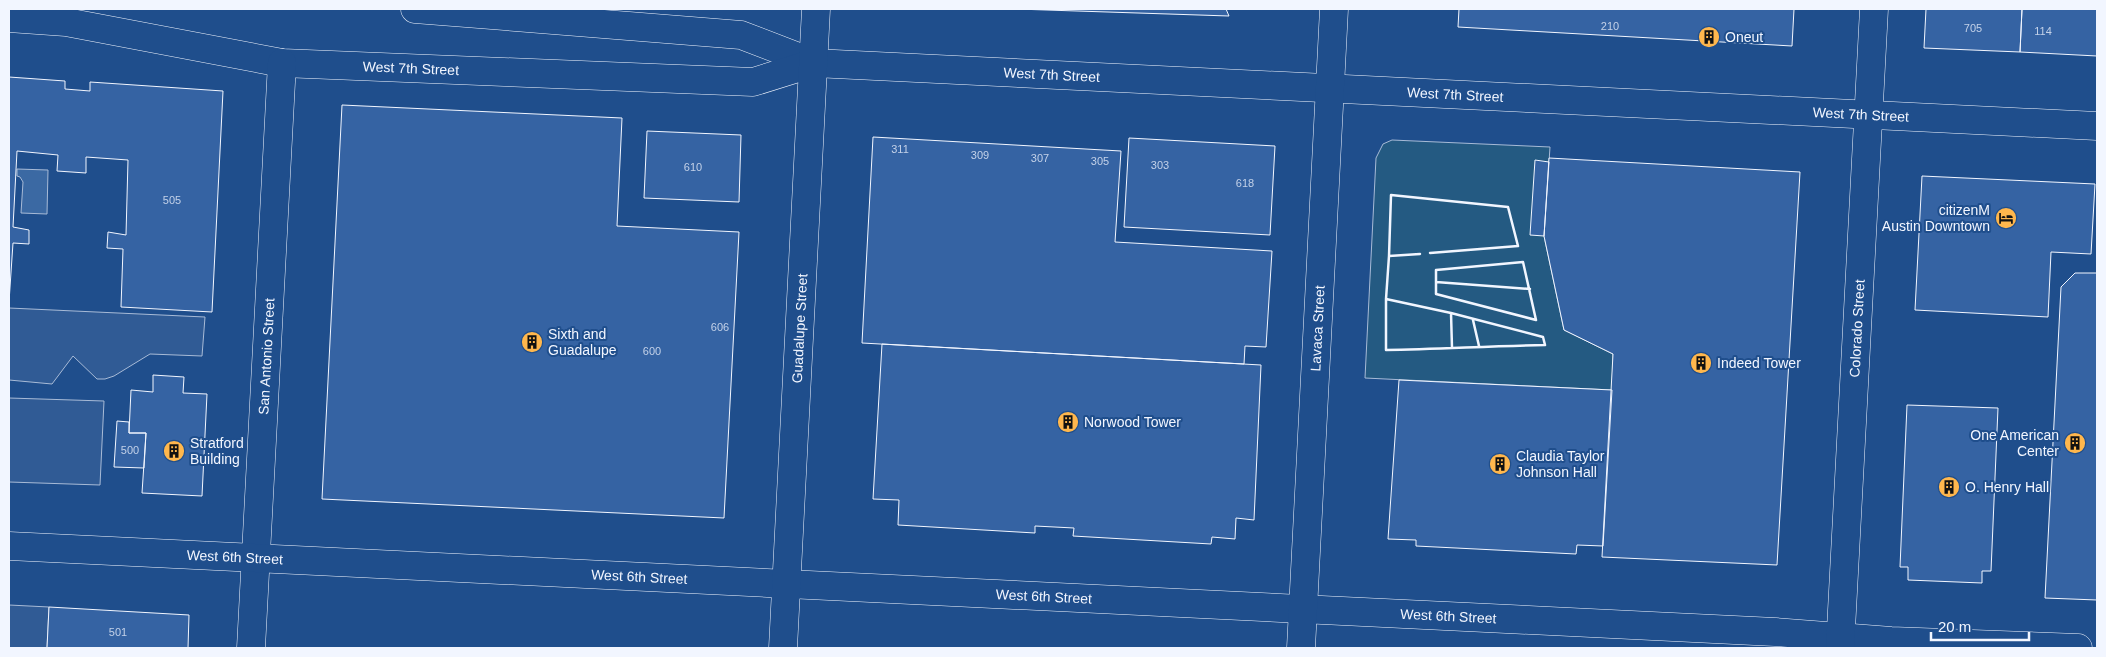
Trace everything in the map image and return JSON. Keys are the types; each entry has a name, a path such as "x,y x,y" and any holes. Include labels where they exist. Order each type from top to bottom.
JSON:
{"main road":[{"name":"West 7th Street","path":"415,9 741,34 814,63 2097,126"},
{"name":"Guadalupe Street","path":"783,648 816,9"},
{"name":"Lavaca Street","path":"1301,648 1334,9"},
{"name":"Colorado Street","path":"1840,642 1874,9"},
{"name":"West 7th Street","path":"9,18 66,22 282,63 753,82 814,63"},
{"name":"San Antonio Street","path":"251,648 282,63"},
{"name":"West 6th Street","path":"9,546 1303,609 1840,642 1891,641 2078,648"}],"shaded area":[{"path":"1392,140 1550,147 1544,236 1564,330 1613,354 1612,390 1365,378 1376,158 1383,144"},
{"path":"17,169 48,170 47,214 21,213 23,182 17,176"},
{"path":"9,308 205,317 202,356 150,354 114,376 97,379 73,356 52,384 9,380"},
{"path":"9,398 104,401 100,485 9,482"},
{"path":"9,605 49,607 47,648 9,648"}],"building":[{"path":"1016,9 1226,9 1229,16"},
{"name":"Oneut","path":"1459,9 1794,9 1792,46 1458,27"},
{"path":"1926,9 2022,9 2020,52 1924,48"},
{"path":"2022,9 2097,9 2097,56 2020,52"},
{"path":"9,77 65,81 65,89 90,91 90,82 223,91 212,312 121,307 123,249 107,248 108,232 126,235 128,160 86,157 86,173 57,171 58,155 17,151 13,227 29,230 29,244 13,243 9,302"},
{"name":"Sixth and Guadalupe","path":"342,105 622,118 617,226 739,232 724,518 322,499"},
{"path":"647,131 741,135 739,202 644,198"},
{"path":"873,137 1121,151 1115,242 1272,251 1266,347 1245,346 1244,364 862,343"},
{"path":"1129,138 1275,146 1270,235 1124,227"},
{"name":"Indeed Tower","path":"1549,158 1800,172 1777,565 1602,557 1613,354 1564,330 1544,236"},
{"path":"1535,160 1549,162 1544,236 1530,235"},
{"name":"citizenM Austin Downtown","path":"1922,176 2095,184 2091,254 2051,252 2048,317 1915,310"},
{"name":"One American Center","path":"2075,273 2097,273 2097,600 2045,598 2061,287"},
{"name":"Norwood Tower","path":"882,344 1261,365 1254,520 1236,518 1235,539 1212,537 1211,544 1073,536 1074,528 1035,526 1035,533 898,525 899,500 873,499"},
{"name":"Stratford Building","path":"153,375 184,377 183,393 207,394 202,496 142,493 146,433 129,433 131,390 153,392"},
{"name":"Claudia Taylor Johnson Hall","path":"1399,380 1612,390 1603,546 1577,545 1576,554 1416,546 1416,540 1388,539"},
{"name":"O. Henry Hall","path":"1907,405 1998,408 1991,571 1982,571 1982,583 1908,580 1908,567 1900,567"},
{"path":"117,421 129,422 129,433 146,433 144,468 114,467"},
{"path":"49,607 189,615 188,648 47,648"}],"wall":[{"path":"1420,254 1389,256 1391,195 1508,207 1518,246 1430,253"},
{"path":"1386,299 1389,256"},
{"path":"1523,262 1536,320 1436,294 1436,270 1523,262"},
{"path":"1436,282 1530,289"},
{"path":"1451,313 1543,337 1545,345 1426,349 1386,350 1386,299 1451,313 1452,348"},
{"path":"1473,320 1479,346"}],"place":[{"name":"Oneut","path":"1709,37"},
{"name":"citizenM Austin Downtown","path":"2006,218"},
{"name":"Sixth and Guadalupe","path":"532,342"},
{"name":"Indeed Tower","path":"1701,363"},
{"name":"Norwood Tower","path":"1068,422"},
{"name":"One American Center","path":"2075,443"},
{"name":"Stratford Building","path":"174,451"},
{"name":"Claudia Taylor Johnson Hall","path":"1500,464"},
{"name":"O. Henry Hall","path":"1949,487"}]}
